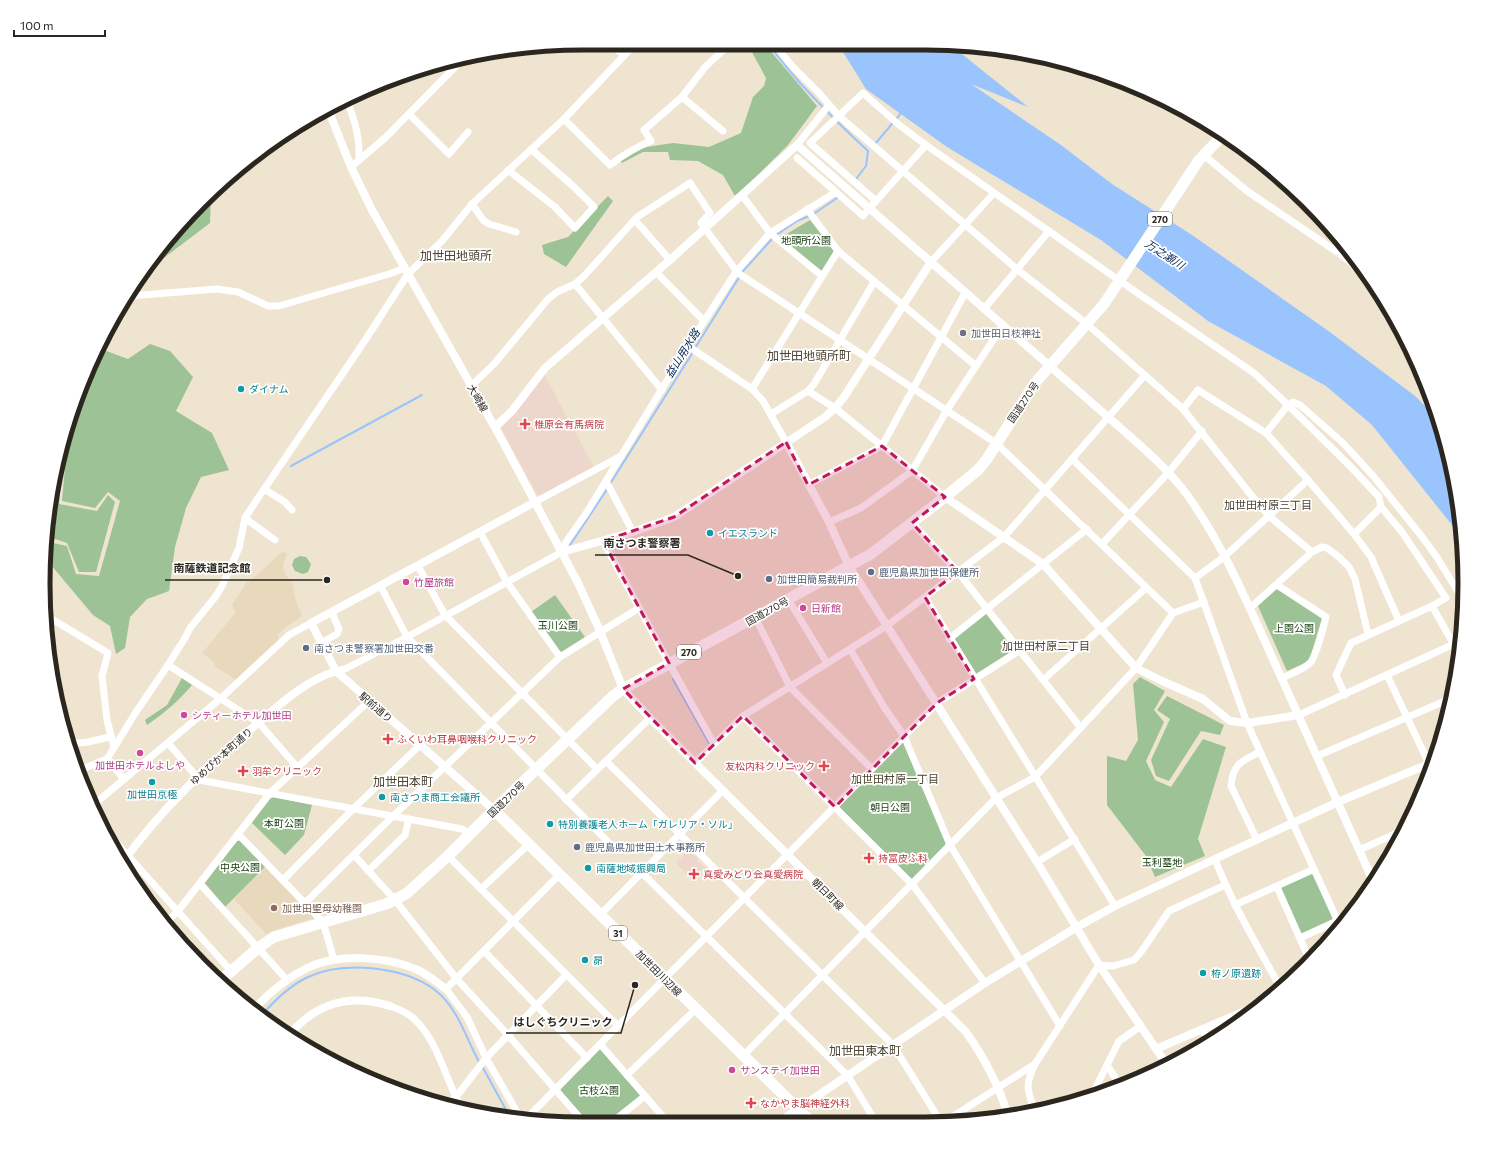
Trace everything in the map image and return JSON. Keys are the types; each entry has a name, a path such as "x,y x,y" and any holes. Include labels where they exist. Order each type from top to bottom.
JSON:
{"main road":[{"name":"国道270号","path":"224,978 258,948 274,937 367,910 395,900 416,886 613,696 669,663 871,554 945,498 978,470 987,459 1035,383 1087,324 1121,280 1201,158 1220,139"},
{"name":"加世田川辺線","path":"494,810 806,1117"}],"street":[{"path":"618,50 624,56"},
{"path":"83,769 107,759 136,712 168,665 190,628 216,596 239,548 245,518 362,345 406,271 442,241 472,204 532,150 630,50"},
{"path":"564,118 610,165 632,150 651,141 644,130 682,97 705,67 724,50"},
{"path":"778,50 792,68 819,93 826,109 836,119 869,142 964,225 1087,324 1183,409 1202,431 1259,505 1269,516 1312,552"},
{"path":"351,166 385,138 456,65"},
{"path":"876,201 810,143 862,93 898,124 926,145 1254,373 1379,496 1381,507 1402,532 1446,598 1432,606 1351,642 1336,675 1345,695"},
{"path":"682,97 723,131"},
{"path":"348,105 356,127 359,144 359,159"},
{"path":"495,427 512,411 545,368 670,260 797,145 826,109"},
{"name":"大崎線","path":"330,114 351,166 372,210 495,427 578,583 623,689"},
{"path":"409,114 449,154 468,132"},
{"path":"797,145 1108,417 1168,473 1187,495 1202,516 1244,594 1371,876"},
{"path":"797,158 863,216 926,145"},
{"path":"508,170 555,207 575,228 594,207 573,186 532,150"},
{"path":"1201,158 1350,262"},
{"path":"471,386 494,364 548,299 557,292 575,284 585,275 635,220 647,209 690,182 710,213 701,223 737,273 996,443 1173,613"},
{"path":"562,552 566,542 587,512 688,346 737,273 774,236 810,213 836,192"},
{"path":"336,671 345,669 407,637 562,552 633,532 674,517 824,417 835,408 931,262 994,193"},
{"path":"742,195 774,236 822,276"},
{"path":"472,204 483,220 489,224 516,232"},
{"path":"810,213 838,251 902,306 976,366"},
{"path":"635,220 670,260"},
{"path":"984,309 1049,231"},
{"path":"752,389 838,251"},
{"path":"135,295 208,288 225,289 238,292 268,306 278,306 389,274 406,271"},
{"path":"656,272 704,321"},
{"path":"771,414 808,391 814,384 874,282"},
{"path":"575,284 662,390"},
{"path":"808,485 882,446 912,388 942,337 965,293"},
{"path":"829,522 861,508 912,471 947,410 1003,325"},
{"path":"688,346 752,389 763,401 829,522 849,566 888,625 1037,862 1099,965 1164,1060"},
{"path":"695,763 743,716 888,625 1004,537 1145,375"},
{"path":"1183,409 1198,390 1266,433 1354,534 1371,557 1399,621"},
{"path":"808,391 835,408 945,498 1043,564 1136,668 1203,699 1230,721 1247,723 1299,715 1454,644 1432,606"},
{"path":"1266,433 1288,405 1293,402 1300,405 1343,443 1374,477 1423,538 1458,591"},
{"path":"1102,544 1168,473 1202,431"},
{"path":"97,802 220,699 289,635 381,587 621,456"},
{"path":"1072,459 1196,578 1247,723 1337,921"},
{"path":"1196,578 1224,556 1308,480"},
{"path":"606,481 633,532"},
{"path":"264,489 285,502 292,510"},
{"path":"1354,534 1381,507"},
{"path":"245,518 275,540"},
{"path":"912,523 958,572 1080,728"},
{"path":"949,639 1086,530"},
{"path":"480,532 506,582 560,657"},
{"path":"603,541 714,744"},
{"path":"1250,608 1312,552 1322,547 1328,548 1349,567 1356,579 1368,634"},
{"path":"418,566 445,615 597,769"},
{"path":"1277,585 1326,617 1318,645 1311,662 1282,678"},
{"path":"381,587 407,637 615,849"},
{"path":"1043,680 1146,588"},
{"path":"925,597 949,639 1115,906"},
{"path":"788,599 827,663"},
{"path":"743,1056 996,798 1036,777 1136,668 1173,613 1204,602"},
{"path":"305,903 393,816 560,657 639,608"},
{"path":"321,643 337,634 339,629 332,613"},
{"path":"755,617 790,687 872,769"},
{"path":"51,618 108,653 102,676 103,695 110,737 114,747"},
{"name":"駅前通り","path":"311,623 336,671 494,810"},
{"path":"850,649 884,707 904,736 950,845 1060,1026"},
{"path":"531,1114 707,938 937,703 1019,651"},
{"path":"168,665 259,723 297,767"},
{"name":"ゆめぴか本町通り","path":"126,858 160,815 195,778 283,702 304,686 320,677 336,671"},
{"path":"1387,675 1406,718 1428,759"},
{"name":"朝日町線","path":"623,689 650,718 966,1032 981,1052 999,1088 1006,1110"},
{"path":"169,919 178,912 270,793 369,701"},
{"path":"1317,756 1445,701"},
{"path":"743,716 912,884 985,983"},
{"path":"566,800 650,718"},
{"path":"74,743 110,737"},
{"path":"168,743 195,778 462,829 470,834"},
{"path":"283,880 353,809 420,745"},
{"path":"1257,840 1231,786 1232,777 1239,762 1260,752"},
{"path":"107,759 124,779"},
{"path":"606,761 823,974 893,1045 938,1117"},
{"path":"785,1117 1020,960 1076,927 1115,906 1294,824 1338,802 1426,766"},
{"path":"600,914 722,790"},
{"path":"368,871 405,835 409,819"},
{"path":"238,834 323,922 334,960"},
{"path":"1359,850 1395,834"},
{"path":"1037,862 1074,839"},
{"path":"118,844 232,972"},
{"path":"481,889 529,844"},
{"path":"354,855 395,900 456,978 579,1117"},
{"path":"448,856 618,1026"},
{"path":"1215,859 1225,886 1278,983"},
{"path":"1235,905 1314,869"},
{"path":"642,873 848,1076 873,1117"},
{"path":"446,989 559,875"},
{"path":"200,884 287,980"},
{"path":"1099,965 1113,966 1134,960 1169,910 1225,886"},
{"path":"1277,887 1307,955"},
{"path":"1300,938 1335,924"},
{"path":"484,951 587,1058"},
{"path":"257,1006 287,980 308,968 334,960 370,959 402,965 418,970 446,989 467,1017 485,1059 517,1112"},
{"path":"1033,1106 1027,1087 1028,1078 1035,1064 1099,965"},
{"path":"451,1100 456,1097 485,1059 566,975"},
{"path":"293,1031 316,1011 334,1003 355,1000 390,1006 411,1016 428,1035 459,1102"},
{"path":"627,1075 696,1009"},
{"path":"1156,1048 1240,1013"},
{"path":"1095,1089 1119,1041 1141,1026"},
{"path":"1202,1030 1206,1036"},
{"path":"600,1044 664,1117"},
{"path":"963,1116 999,1088 1035,1064"},
{"path":"1107,1065 1118,1080"},
{"path":"619,1117 645,1096"}],"highlighted area":[{"path":"786,442 808,485 882,446 945,497 912,523 958,572 925,597 974,679 937,703 835,807 743,716 695,763 623,689 669,663 603,541 674,517"}],"shaded area":[{"path":"544,374 594,467 540,496 537,494 501,428"},
{"path":"283,551 287,554 283,567 285,574 292,581 295,598 302,616 285,628 277,636 279,639 236,680 214,666 215,663 202,653 236,612 232,605 247,582 249,582"},
{"name":"真愛みどり会真愛病院","path":"687,851 695,856 698,859 697,861 706,869 694,881 676,863"},
{"name":"加世田聖母幼稚園","path":"266,867 314,918 266,934 234,899"}],"green space":[{"path":"751,50 770,50 817,106 788,145 735,196 723,175 698,161 670,160 668,152 643,152 622,163 620,160 640,148 673,143 709,147 741,133 753,97 764,86 766,78"},
{"path":"608,196 613,201 566,267 544,254 542,245 568,237"},
{"path":"211,202 210,223 157,263 182,232"},
{"name":"地頭所公園","path":"810,220 834,251 822,271 780,238"},
{"path":"150,344 170,351 193,377 176,411 212,433 229,470 201,477 186,508 175,547 169,591 147,599 130,617 125,648 116,654 110,626 93,615 51,564 51,549 52,543 67,546 76,574 99,576 120,501 108,492 95,508 62,501 65,456 78,412 104,350 128,359"},
{"path":"62,471 59,504 97,511 108,495 115,502 96,572 79,572 67,543 52,538"},
{"path":"300,556 306,557 311,564 308,572 303,574 295,571 292,565 294,559"},
{"name":"上園公園","path":"1278,588 1322,618 1309,661 1287,671 1258,606"},
{"name":"玉川公園","path":"555,595 585,637 562,652 558,651 531,612"},
{"path":"986,614 1014,650 976,674 954,639"},
{"name":"玉利墓地","path":"1140,677 1165,691 1154,710 1164,722 1146,761 1155,780 1171,787 1203,739 1226,747 1198,839 1205,856 1155,877 1146,856 1107,805 1107,756 1126,761 1138,740 1133,684"},
{"path":"182,678 192,685 171,706 147,725 145,720 167,705"},
{"path":"1167,696 1224,725 1220,735 1201,731 1169,781 1156,776 1151,760 1170,719 1157,710"},
{"name":"朝日公園","path":"903,741 946,842 945,846 912,880 838,807"},
{"name":"本町公園","path":"273,797 312,805 304,835 285,855 252,823"},
{"name":"中央公園","path":"237,841 240,841 265,867 225,907 205,883"},
{"path":"1311,874 1314,875 1333,918 1332,920 1303,934 1300,932 1280,891 1282,887"},
{"name":"古枝公園","path":"600,1049 640,1096 615,1117 583,1117 560,1092 561,1089"}],"water":[{"name":"万之瀬川","path":"842,50 958,51 1028,107 971,84 1061,145 1112,184 1192,235 1327,330 1415,396 1429,410 1440,445 1448,479 1455,528 1372,425 1326,386 1208,321 1101,240 947,147 866,89"}],"waterway":[{"name":"益山用水路","path":"773,50 800,83 833,118 868,151"},
{"path":"875,144 902,112"},
{"name":"益山用水路","path":"856,179 866,166 868,151"},
{"name":"益山用水路","path":"776,235 797,221 812,215 837,198"},
{"name":"益山用水路","path":"695,348 743,271 773,238"},
{"name":"益山用水路","path":"610,484 693,352"},
{"path":"291,466 422,395"},
{"name":"益山用水路","path":"570,545 608,488"},
{"path":"673,679 709,743"},
{"path":"265,1011 287,990 306,978 320,972 336,969 372,968 406,975 435,990 450,1005 456,1014 479,1062"},
{"path":"482,1066 507,1111"}],"place":[{"name":"加世田日枝神社","path":"963,333"},
{"name":"ダイナム","path":"241,389"},
{"name":"椎原会有馬病院","path":"525,424"},
{"name":"イエスランド","path":"710,533"},
{"name":"鹿児島県加世田保健所","path":"871,572"},
{"name":"南さつま警察署","path":"738,576"},
{"name":"加世田簡易裁判所","path":"769,579"},
{"name":"南薩鉄道記念館","path":"327,580"},
{"name":"竹屋旅館","path":"406,582"},
{"name":"日新館","path":"803,608"},
{"name":"南さつま警察署加世田交番","path":"306,648"},
{"name":"シティーホテル加世田","path":"184,715"},
{"name":"ふくいわ耳鼻咽喉科クリニック","path":"388,739"},
{"name":"加世田ホテルよしや","path":"140,753"},
{"name":"友松内科クリニック","path":"824,766"},
{"name":"羽牟クリニック","path":"243,771"},
{"name":"加世田京極","path":"152,782"},
{"name":"南さつま商工会議所","path":"382,797"},
{"name":"特別養護老人ホーム「ガレリア・ソル」","path":"550,824"},
{"name":"鹿児島県加世田土木事務所","path":"577,847"},
{"name":"持冨皮ふ科","path":"869,858"},
{"name":"南薩地域振興局","path":"588,868"},
{"name":"真愛みどり会真愛病院","path":"694,874"},
{"name":"加世田聖母幼稚園","path":"274,908"},
{"name":"昴","path":"585,960"},
{"name":"栫ノ原遺跡","path":"1203,973"},
{"name":"はしぐちクリニック","path":"635,985"},
{"name":"サンステイ加世田","path":"732,1070"},
{"name":"なかやま脳神経外科","path":"751,1103"}],"district":[{"name":"加世田地頭所","path":"456,255"},
{"name":"加世田地頭所町","path":"809,355"},
{"name":"加世田村原三丁目","path":"1268,504"},
{"name":"加世田村原二丁目","path":"1046,645"},
{"name":"加世田村原一丁目","path":"895,778"},
{"name":"加世田本町","path":"403,781"},
{"name":"加世田東本町","path":"865,1050"}]}
